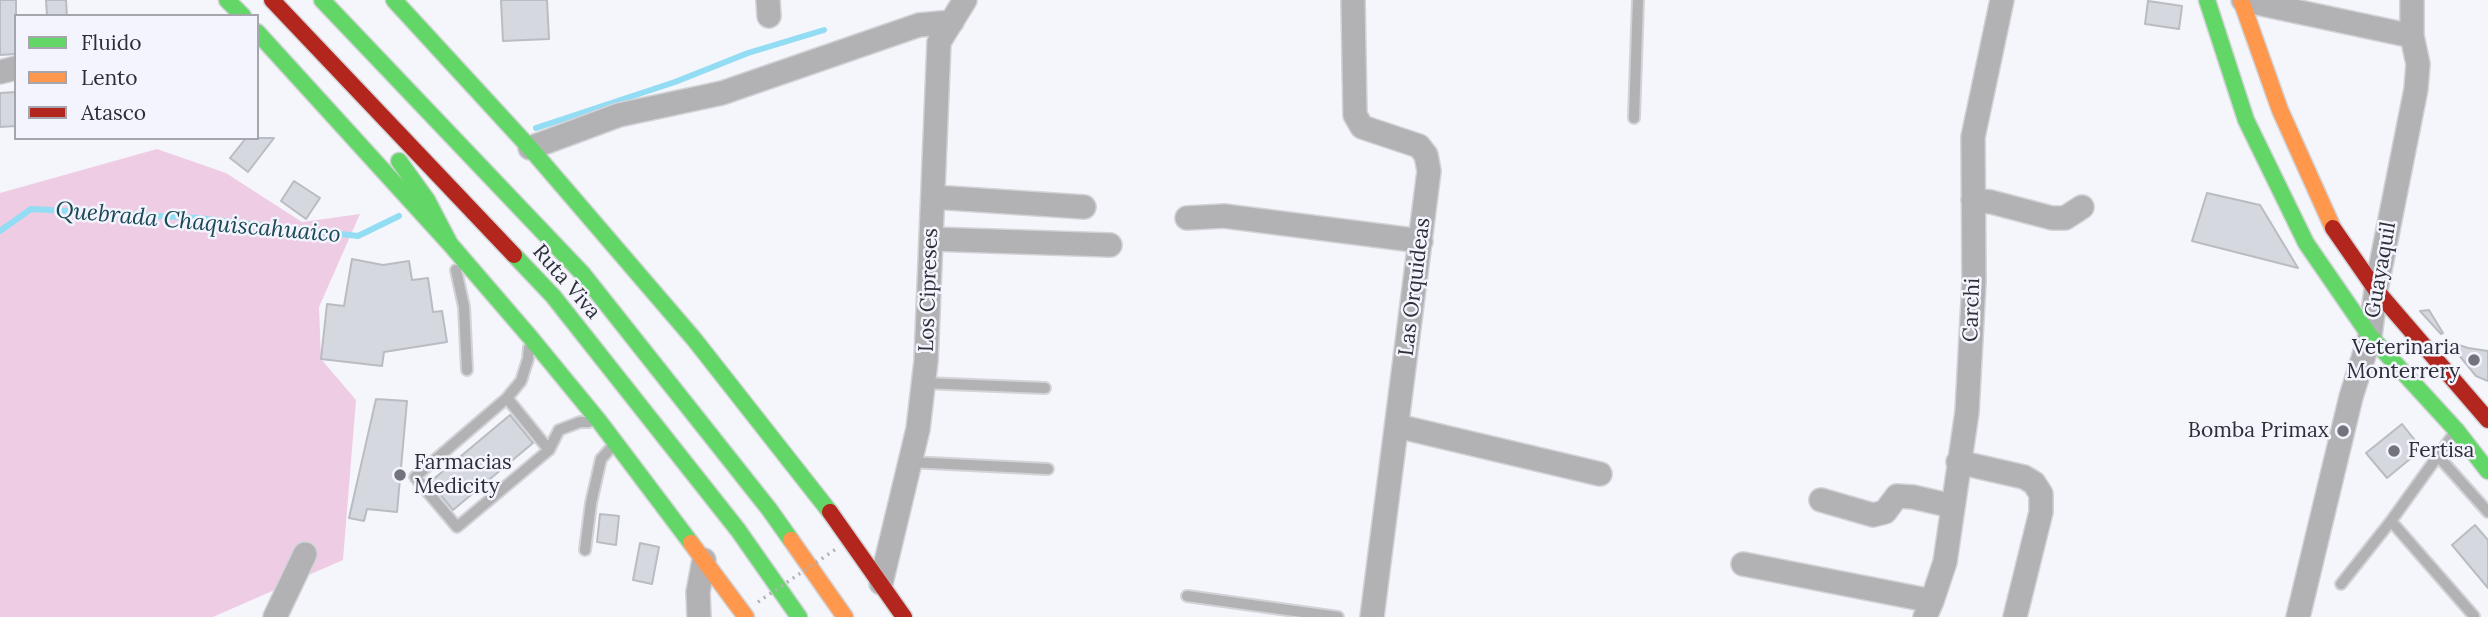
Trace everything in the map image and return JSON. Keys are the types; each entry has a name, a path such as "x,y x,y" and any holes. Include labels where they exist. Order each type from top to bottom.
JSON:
{"main road":[{"path":"227,0 241,14"},
{"name":"Ruta Viva","path":"272,0 552,296 730,519 799,617"},
{"name":"Ruta Viva","path":"322,0 582,273 768,509 845,617"},
{"path":"394,0 530,148 702,349 783,450 904,617"},
{"path":"2207,0 2246,120 2306,243 2370,336 2457,431 2488,471"},
{"path":"2242,0 2280,110 2334,230 2376,290 2487,417"},
{"path":"259,34 450,244 530,337 616,443 746,617"},
{"path":"321,51 426,200 450,244"}],"street":[{"name":"Los Cipreses","path":"881,583 918,429 924,383 939,42 965,0"},
{"name":"Las Orquideas","path":"1353,0 1355,115 1362,127 1419,146 1426,155 1429,171 1372,617"},
{"name":"Carchi","path":"1928,609 1945,562 1967,412 1974,282 1973,137 2002,0"},
{"path":"2242,0 2412,36"},
{"name":"Guayaquil","path":"2298,617 2351,397 2370,336 2376,290 2416,89 2418,64 2412,36 2412,0"},
{"path":"530,148 619,115 722,93 919,25 952,22"},
{"path":"933,197 1084,207"},
{"path":"1973,200 2052,218 2065,218 2082,207"},
{"path":"1187,218 1224,216 1421,241"},
{"path":"931,239 1110,245"},
{"path":"1397,426 1600,474"},
{"path":"1958,463 2024,477 2034,483 2041,495 2041,512 2015,617"},
{"path":"1821,500 1873,515 1885,513 1897,496 1952,506"},
{"path":"275,617 305,554"},
{"path":"699,617 698,592 704,560"},
{"path":"1743,564 1928,609"}],"lane":[{"path":"1634,118 1638,0"},
{"path":"450,244 464,307 467,370"},
{"path":"530,337 528,359 521,381 507,398 415,477 457,527 549,450 559,430 580,422 599,421"},
{"path":"924,383 1045,388"},
{"path":"507,398 549,450"},
{"path":"2341,584 2457,431"},
{"path":"585,550 591,503 601,459 616,443"},
{"path":"2437,455 2488,512"},
{"path":"910,462 1048,469"},
{"path":"2391,521 2474,616"},
{"path":"1187,596 1338,617"}],"path":[{"path":"758,603 836,549"}],"shaded area":[{"path":"157,149 226,173 302,222 360,214 319,307 321,359 356,400 343,560 213,617 0,617 0,193"}],"building":[{"path":"0,0 16,0 14,54 0,55"},
{"path":"46,0 66,0 67,14 47,14"},
{"path":"501,0 547,0 549,39 503,41"},
{"path":"2148,1 2182,6 2179,29 2145,24"},
{"path":"14,92 14,126 0,127 0,93"},
{"path":"274,138 248,172 230,158 244,140"},
{"path":"294,181 320,198 306,219 281,201"},
{"path":"2207,193 2260,205 2298,268 2192,241"},
{"path":"352,259 383,265 409,261 412,280 428,278 433,312 442,311 447,342 384,352 382,366 321,359 327,304 344,306"},
{"path":"2429,310 2443,333 2441,334 2420,311"},
{"path":"2456,344 2488,351 2488,381 2476,376 2454,349"},
{"path":"376,399 407,401 397,512 367,509 364,521 349,518"},
{"path":"510,415 533,443 453,510 430,482"},
{"name":"Fertisa","path":"2402,424 2422,449 2387,478 2366,453"},
{"path":"600,514 619,516 616,545 597,542"},
{"path":"2475,525 2488,540 2488,588 2452,545"},
{"path":"640,543 659,547 652,584 633,580"}],"waterway":[{"name":"Quebrada Chaquiscahuaico","path":"536,128 675,82 748,53 824,30"},
{"name":"Quebrada Chaquiscahuaico","path":"0,231 31,209 197,218 358,236 399,216"}],"traffic: fast":[{"path":"227,0 241,14"},
{"path":"322,0 582,273 791,540"},
{"path":"394,0 530,148 694,339 830,512"},
{"path":"2207,0 2246,120 2306,243 2370,336 2457,431 2488,471"},
{"path":"259,34 450,244 530,337 599,421 691,543"},
{"path":"399,161 427,200 450,244"},
{"path":"514,255 553,296 738,530 799,617"}],"traffic: slow":[{"path":"2241,0 2280,110 2333,228"},
{"path":"791,540 845,617"},
{"path":"691,543 746,617"}],"traffic: jam":[{"path":"272,0 514,255"},
{"path":"2333,228 2376,290 2488,420"},
{"path":"830,512 904,617"}],"place":[{"name":"Veterinaria Monterrery","path":"2474,360"},
{"name":"Bomba Primax","path":"2343,431"},
{"name":"Fertisa","path":"2394,451"},
{"name":"Farmacias Medicity","path":"400,475"}]}
